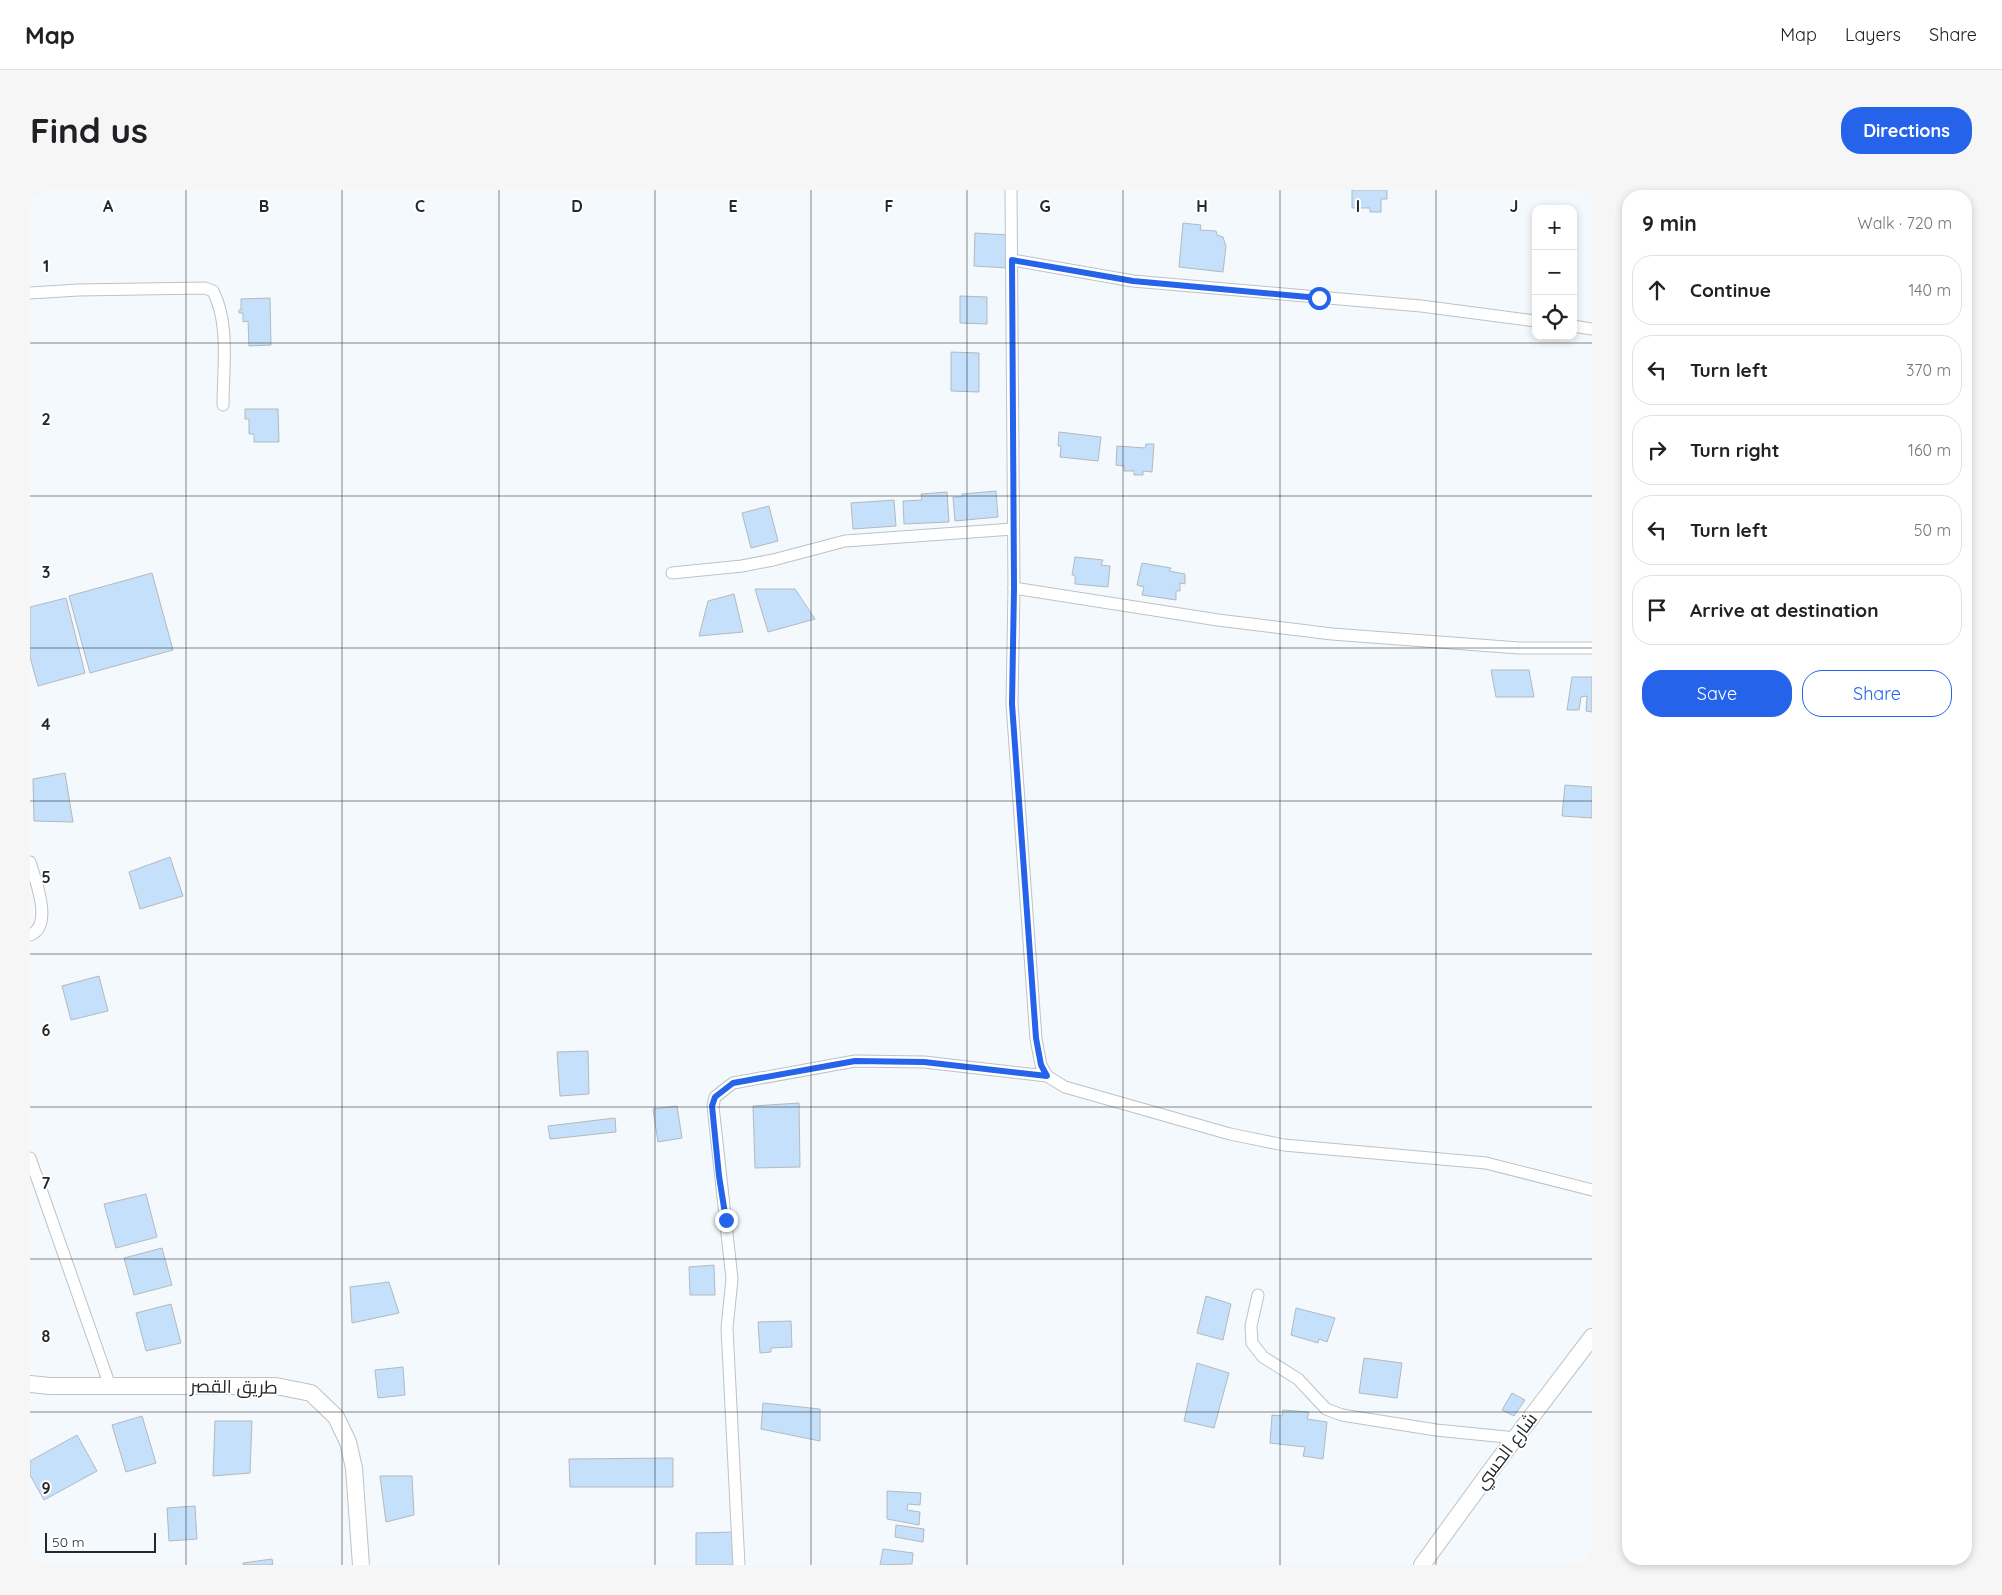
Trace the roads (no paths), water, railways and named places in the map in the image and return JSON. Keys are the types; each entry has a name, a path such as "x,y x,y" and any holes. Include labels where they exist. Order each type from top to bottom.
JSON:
{"street":[{"path":"1011,190 1014,529 1013,714 1036,1038 1041,1065 1047,1076"},
{"path":"1012,260 1133,281 1421,306 1532,320"},
{"path":"30,294 78,290 205,288 212,290 217,299 222,318 224,337 222,404"},
{"path":"1577,327 1592,329"},
{"path":"672,573 742,566 845,541 1014,529"},
{"path":"1014,588 1218,620 1332,634 1519,648 1592,648"},
{"path":"30,862 43,913 41,924 30,935"},
{"path":"739,1565 726,1328 732,1279 712,1106 715,1097 733,1083 855,1061 924,1062 1047,1076 1065,1087 1230,1134 1292,1146 1486,1163 1592,1190"},
{"path":"30,1158 110,1386"},
{"path":"1258,1295 1251,1326 1252,1343 1264,1357 1298,1379 1326,1408 1342,1415 1417,1427 1516,1438"},
{"name":"شارع الحسي","path":"1422,1565 1592,1338"},
{"name":"طريق القصر","path":"30,1384 50,1386 276,1386 311,1394 336,1417 348,1442 354,1468 361,1565"}]}
